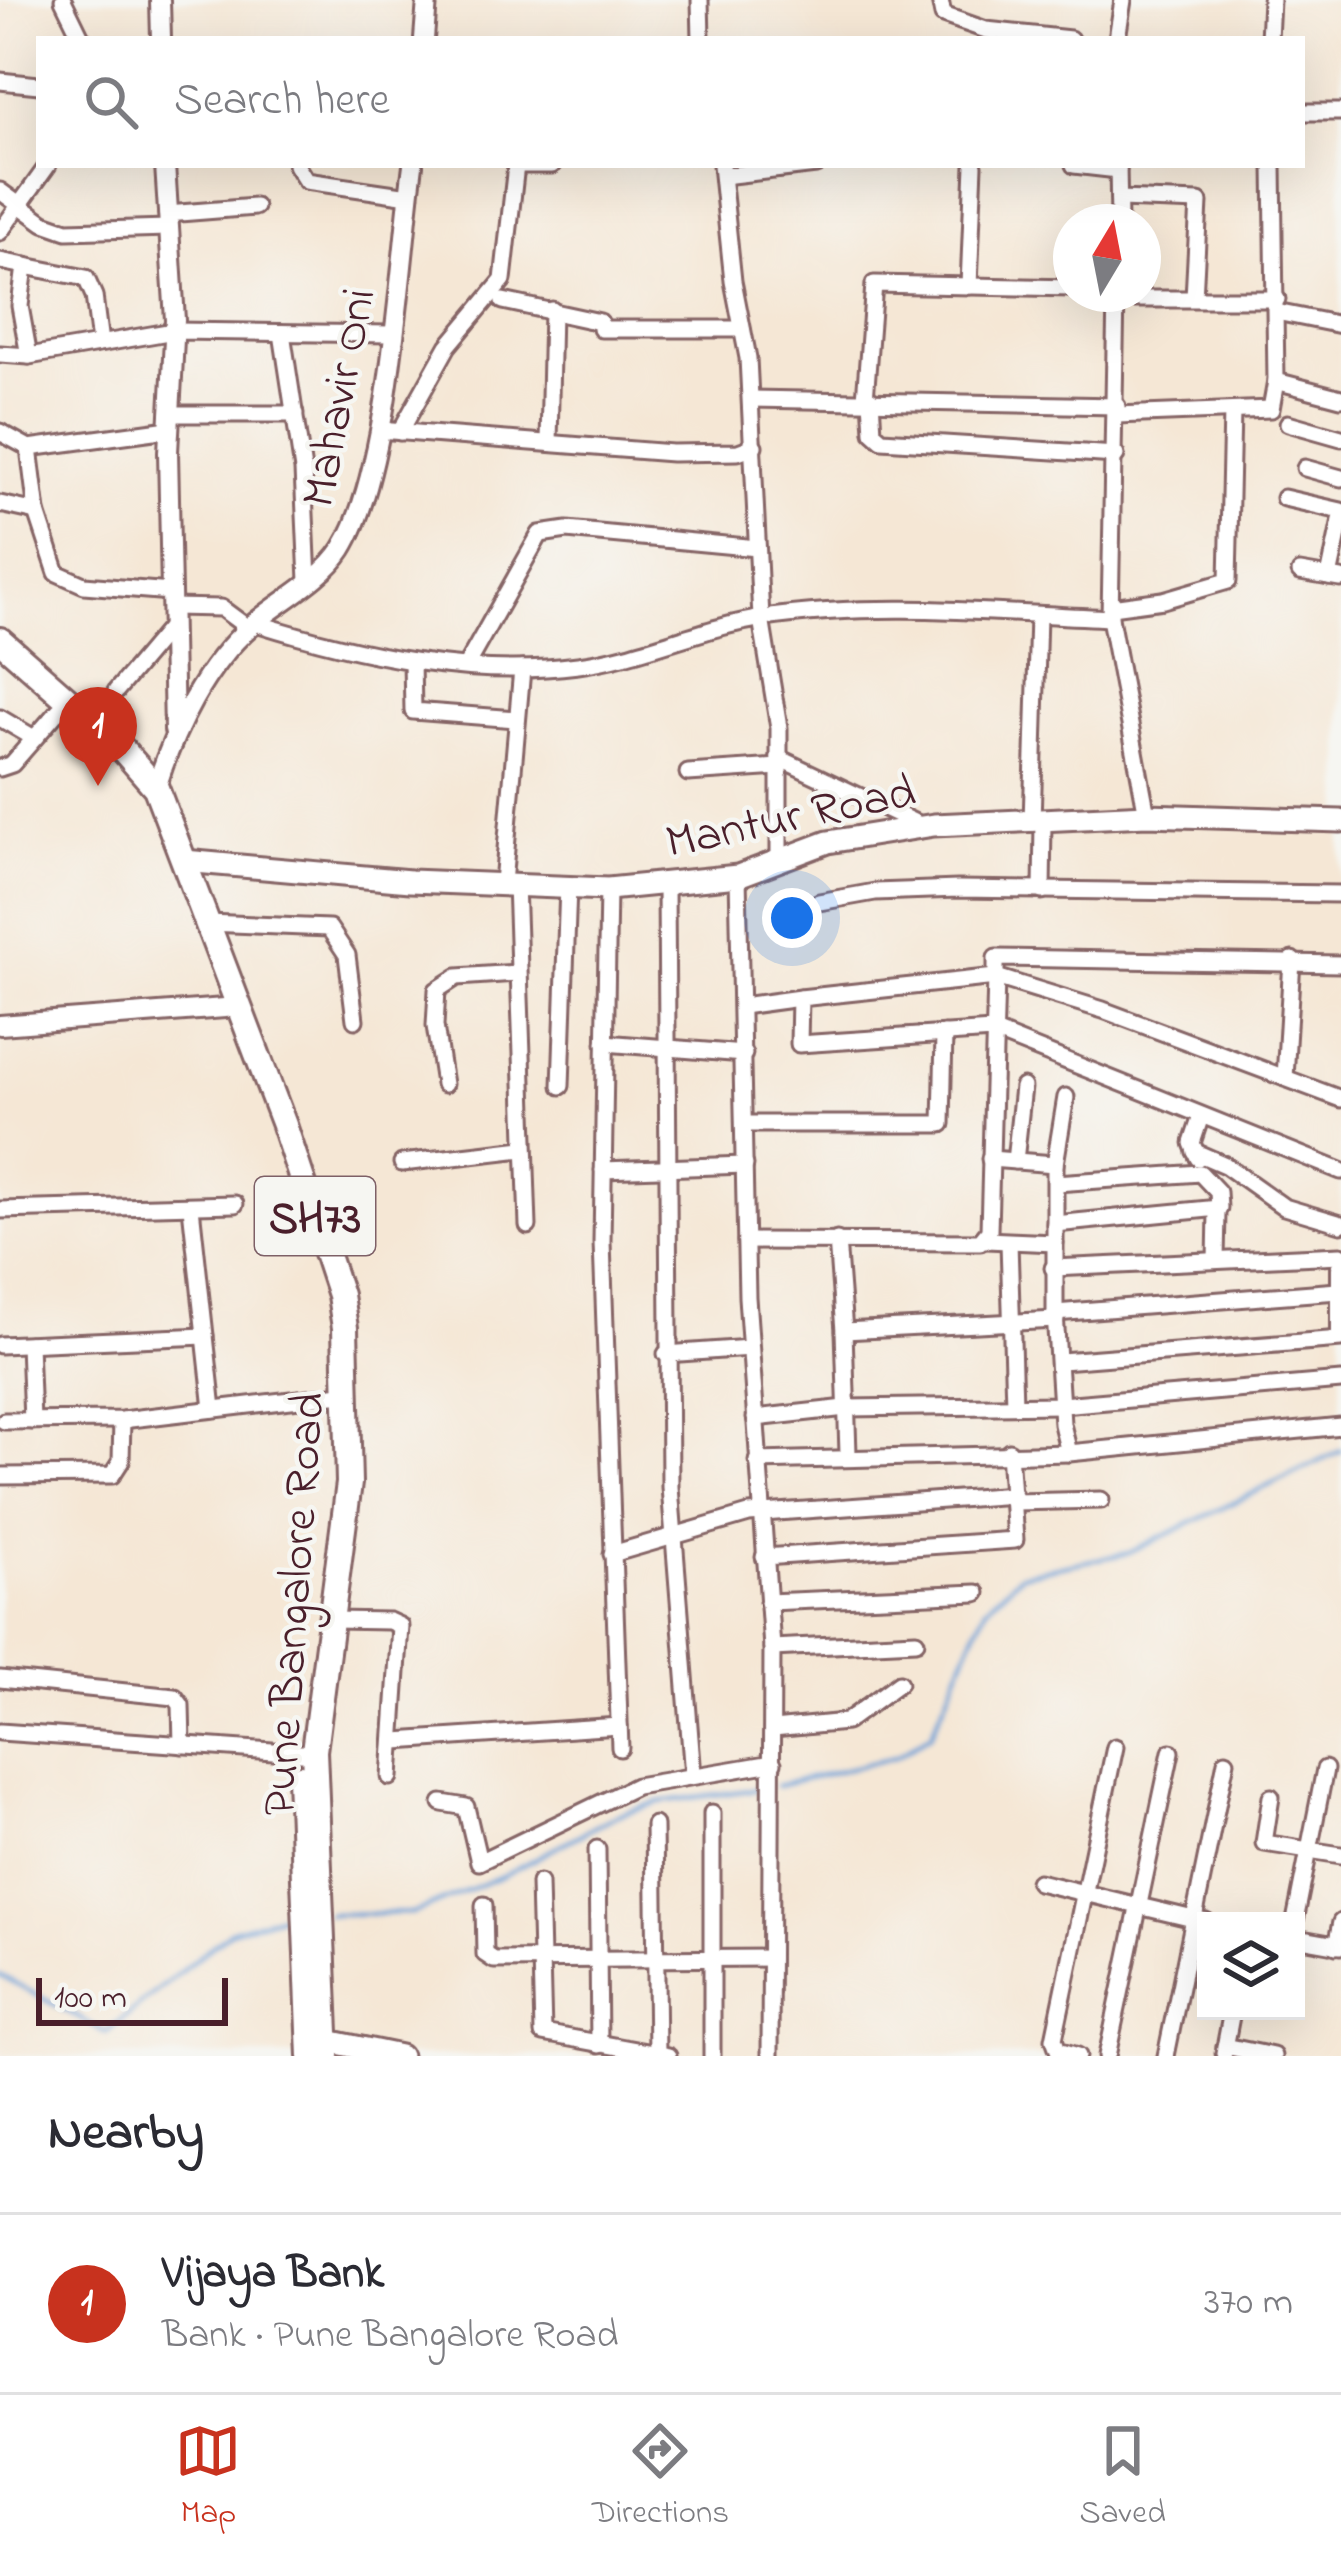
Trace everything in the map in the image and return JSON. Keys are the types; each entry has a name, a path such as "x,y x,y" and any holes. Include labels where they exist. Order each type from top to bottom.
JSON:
{"main road":[{"name":"Pune Bangalore Road","path":"0,640 156,788 207,923 231,1010"},
{"name":"Pune Bangalore Road","path":"0,658 59,710 88,727 150,802 340,1295 343,1394 334,1620 322,1649 301,1753 312,1886"},
{"name":"Mantur Road","path":"184,861 410,881 608,889 738,876 779,856 924,827 1147,815 1341,820"},
{"name":"Pune Bangalore Road","path":"312,1886 314,1751 338,1531"},
{"name":"SH73","path":"312,1886 319,2047"},
{"path":"319,2047 400,2056"}],"street":[{"path":"63,0 81,36"},
{"path":"160,0 161,36"},
{"path":"424,36 428,0"},
{"path":"700,0 701,36"},
{"path":"940,0 940,14 982,29 1044,36"},
{"path":"1117,36 1123,0"},
{"path":"1269,36 1271,0"},
{"path":"0,81 36,85"},
{"path":"1305,112 1341,112"},
{"path":"0,232 45,168"},
{"path":"165,168 174,331 169,422 174,731"},
{"path":"297,168 300,177 318,184 409,196"},
{"name":"Mahavir Oni","path":"156,788 174,731 252,625 334,561 356,525 379,430 412,168"},
{"path":"400,432 448,346 503,280 515,168"},
{"path":"760,168 722,170 751,399 760,618 779,763 779,856"},
{"path":"969,286 974,168"},
{"path":"1118,168 1119,204"},
{"path":"751,399 868,399 1117,411 1271,409 1276,382 1273,168"},
{"path":"0,190 44,223 67,231 255,207"},
{"path":"1119,199 1199,202 1194,298"},
{"path":"0,261 74,274 91,283 100,343"},
{"path":"25,266 20,306 29,356"},
{"path":"1053,288 888,283 871,288 868,399 872,432 882,440 1115,454"},
{"path":"1161,297 1276,306 1341,326"},
{"path":"503,301 601,326 742,329"},
{"path":"549,443 552,310"},
{"path":"1116,312 1110,612 1147,815"},
{"path":"0,354 29,356 174,331 391,334"},
{"path":"282,333 295,414 308,581"},
{"path":"1276,382 1341,398"},
{"path":"29,448 49,560 68,580 171,608 220,608 252,625 344,651 522,669 580,665 760,618 861,609 1038,615 1110,612 1228,581 1232,411"},
{"path":"0,432 29,448 169,422 295,414"},
{"path":"1288,423 1341,438"},
{"path":"379,430 672,453 738,452 754,446"},
{"path":"1305,468 1341,478"},
{"path":"1284,498 1341,515 1335,578 1300,572"},
{"path":"0,504 37,512"},
{"path":"467,664 540,535 568,530 757,548"},
{"path":"116,691 171,608"},
{"path":"1038,615 1042,891"},
{"path":"412,661 413,711 517,719"},
{"path":"522,669 510,883 528,1226"},
{"path":"0,768 12,764 59,710"},
{"path":"0,718 34,738"},
{"path":"688,773 779,763 924,827"},
{"path":"738,876 750,1348 772,1648 770,2056"},
{"path":"666,885 666,1354 693,1776"},
{"path":"561,1086 568,886"},
{"path":"608,889 603,1170 620,1748"},
{"path":"819,902 874,892 1341,894"},
{"path":"207,923 329,928 346,955 355,1020"},
{"path":"986,1240 996,958 1341,964"},
{"path":"1285,1078 1292,960"},
{"path":"444,1084 435,1026 437,990 457,977 517,973"},
{"path":"742,1006 996,977 1341,1099"},
{"path":"800,998 799,1043 992,1031 1341,1172"},
{"path":"0,1025 231,1010"},
{"path":"745,1124 942,1124 944,1034"},
{"path":"605,1043 744,1054"},
{"path":"1015,1161 1023,1087"},
{"path":"1066,1097 1055,1164 1053,1268 1061,1406 1069,1453"},
{"path":"1201,1116 1195,1153 1200,1173 1218,1192 1216,1260"},
{"path":"402,1163 523,1149"},
{"path":"1195,1153 1226,1166 1284,1207 1341,1224"},
{"path":"990,1159 1055,1164"},
{"path":"603,1170 745,1165"},
{"path":"1056,1183 1200,1173"},
{"path":"0,1210 235,1204"},
{"path":"191,1207 213,1409"},
{"path":"1055,1224 1217,1212"},
{"path":"746,1240 1054,1243"},
{"path":"837,1240 848,1454"},
{"path":"1010,1242 1013,1405"},
{"path":"1053,1268 1341,1256"},
{"path":"1061,1361 1341,1336 1341,1268"},
{"path":"844,1330 1011,1325 1338,1291"},
{"path":"0,1346 205,1336"},
{"path":"28,1344 32,1421"},
{"path":"666,1354 750,1348"},
{"path":"754,1418 846,1408 1061,1406 1341,1381"},
{"path":"4,1421 122,1420 343,1394"},
{"path":"0,1475 112,1475 121,1461 122,1420"},
{"path":"758,1461 848,1454 1069,1453 1341,1426"},
{"path":"764,1557 1010,1542 1017,1537 1009,1451"},
{"path":"612,1554 760,1513 1014,1498 1101,1500"},
{"path":"768,1602 977,1593"},
{"path":"334,1620 389,1621 400,1627 396,1741 389,1777"},
{"path":"772,1648 916,1641"},
{"path":"0,1679 175,1697 181,1705 182,1745"},
{"path":"773,1730 846,1722 898,1682"},
{"path":"396,1741 619,1726"},
{"path":"0,1732 301,1753"},
{"path":"1078,2056 1058,2050 1054,2039 1115,1747"},
{"path":"1107,2056 1171,1752"},
{"path":"1201,1912 1226,1760"},
{"path":"1296,1912 1325,1768"},
{"path":"442,1803 466,1807 479,1862 636,1786 773,1769"},
{"path":"1271,1797 1264,1843 1341,1855"},
{"path":"712,1813 712,2056"},
{"path":"539,1883 540,2029 662,2055 653,1825"},
{"path":"597,1850 598,2044"},
{"path":"1038,1882 1197,1919"},
{"path":"484,1905 488,1958 770,1958"},
{"path":"1305,1940 1339,1946 1341,1922"},
{"path":"1166,2056 1197,1932"},
{"path":"1230,2020 1224,2051 1273,2056"}],"waterway":[{"path":"777,1786 895,1757 931,1734 986,1607 1021,1574 1129,1553 1341,1451"},
{"path":"329,1914 414,1913 504,1875 617,1815 659,1802 766,1788"},
{"path":"0,1975 106,2033 230,1931 294,1911"}],"place":[{"name":"Vijaya Bank","path":"98,786"}]}
